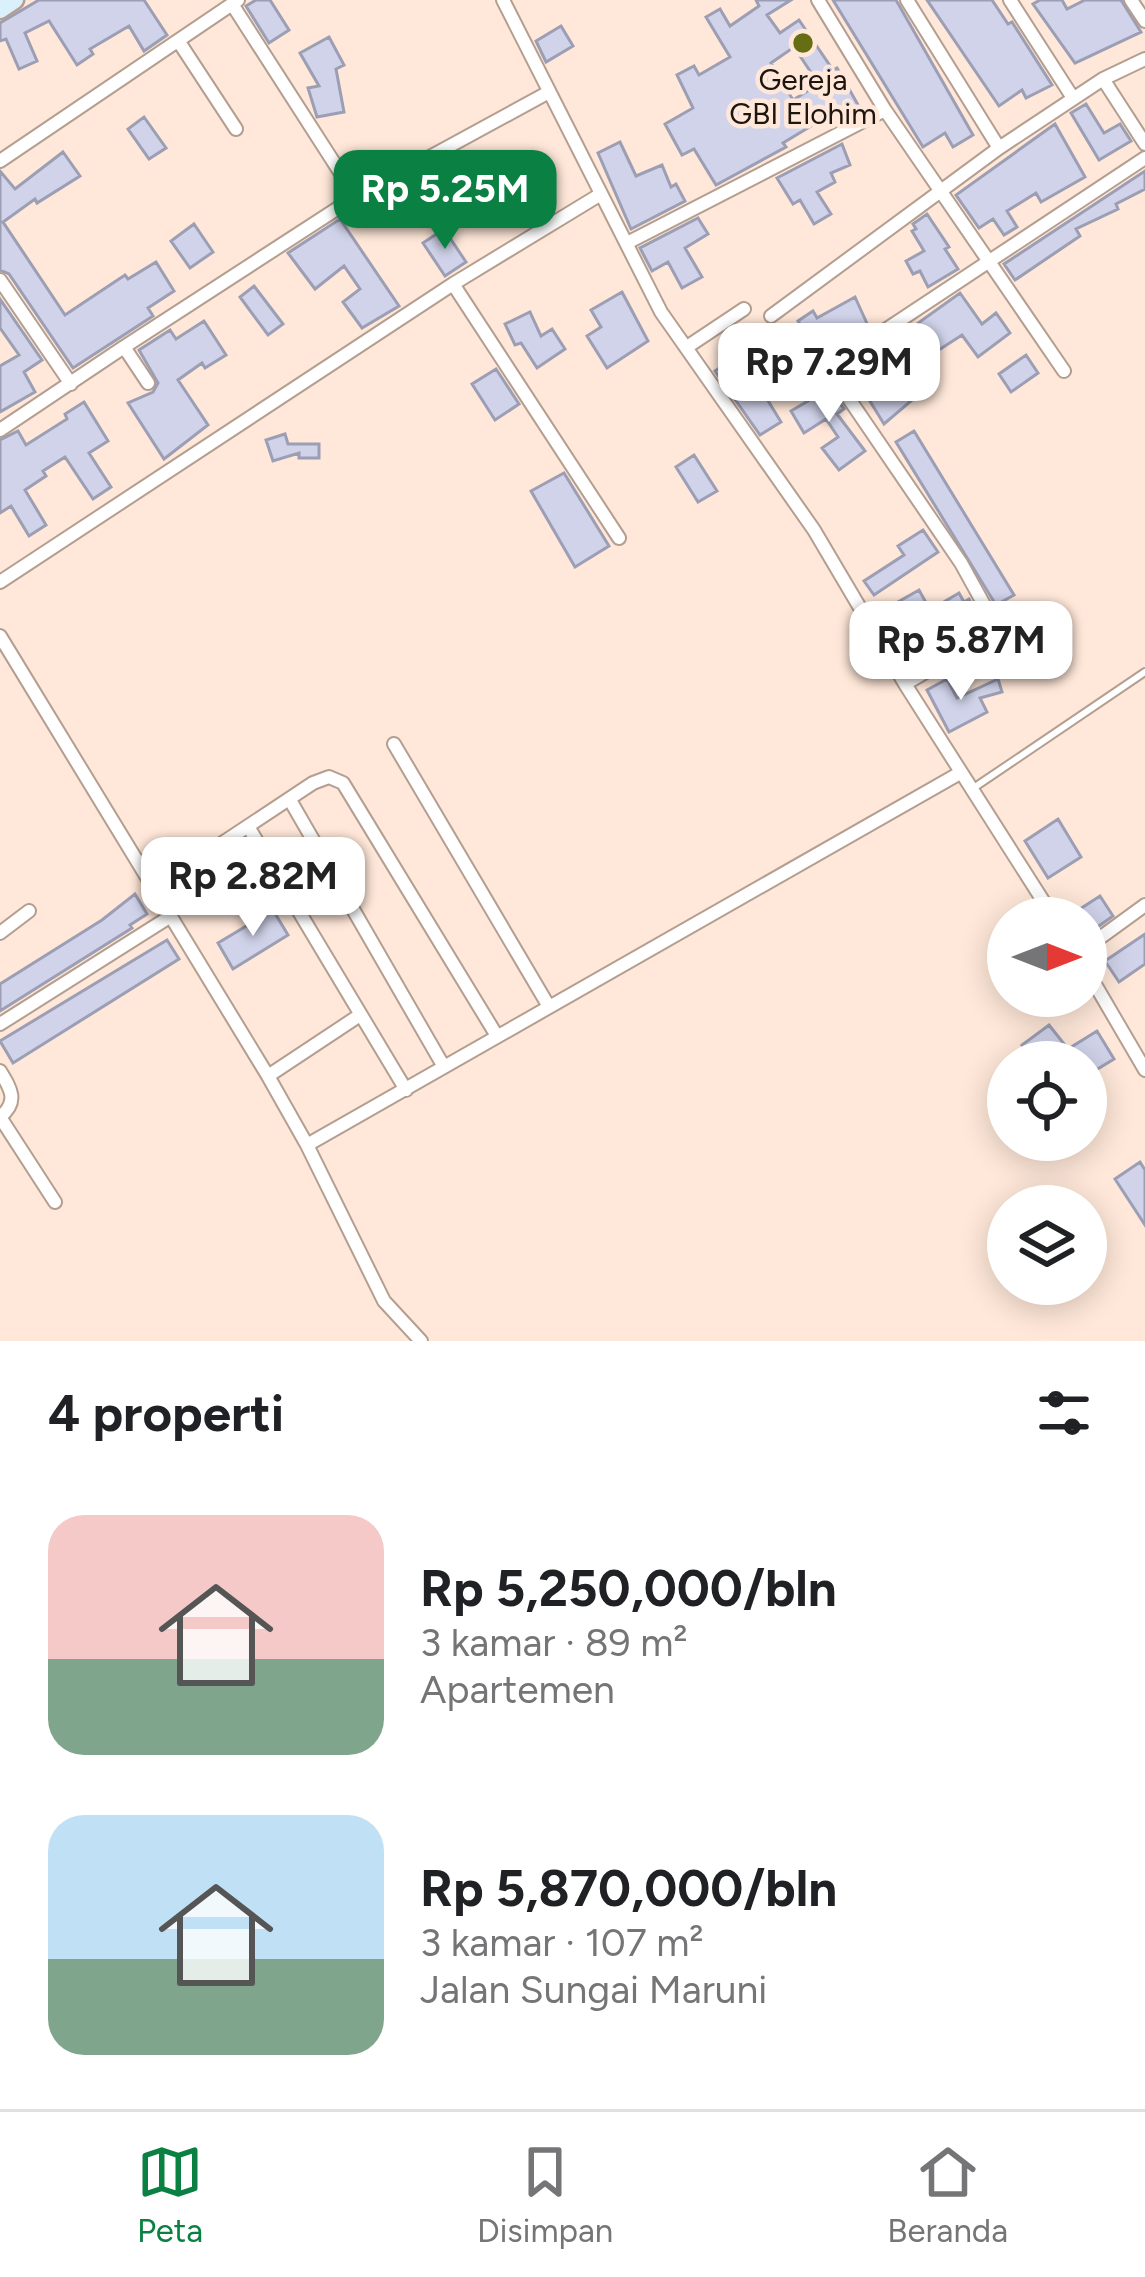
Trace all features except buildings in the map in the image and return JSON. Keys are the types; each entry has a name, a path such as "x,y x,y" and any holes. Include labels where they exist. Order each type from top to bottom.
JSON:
{"main road":[{"path":"0,10 15,0"}],"street":[{"path":"502,0 661,312 814,530 1041,897"},
{"path":"818,0 940,192 1064,371"},
{"path":"908,0 999,148"},
{"path":"1010,0 1073,98"},
{"path":"1131,0 1145,21"},
{"path":"0,161 235,2 356,197"},
{"path":"179,42 236,129"},
{"path":"771,316 999,148 1103,79 1145,58"},
{"path":"1103,79 1145,144"},
{"path":"0,430 356,197 549,92"},
{"path":"628,243 886,110"},
{"path":"806,382 1145,158"},
{"path":"0,582 452,284 602,194"},
{"path":"0,280 71,384"},
{"path":"452,284 619,538"},
{"path":"686,346 744,309"},
{"path":"124,347 148,383"},
{"path":"828,368 961,563 993,621 980,640 905,684"},
{"path":"0,636 268,1076 384,1301 421,1341"},
{"path":"394,744 548,1005"},
{"path":"307,1145 961,773"},
{"path":"155,886 329,777 343,783 497,1036"},
{"path":"290,800 444,1067"},
{"path":"248,827 406,1090"},
{"path":"1107,933 1145,905"},
{"path":"0,932 29,911"},
{"path":"0,1024 171,916"},
{"path":"1107,1005 1145,1070"},
{"path":"268,1076 360,1015"},
{"path":"0,1071 13,1097 12,1106 0,1117 55,1202"}],"lane":[{"path":"972,789 1145,672"}],"place":[{"name":"Gereja GBI Elohim","path":"803,43"}]}
